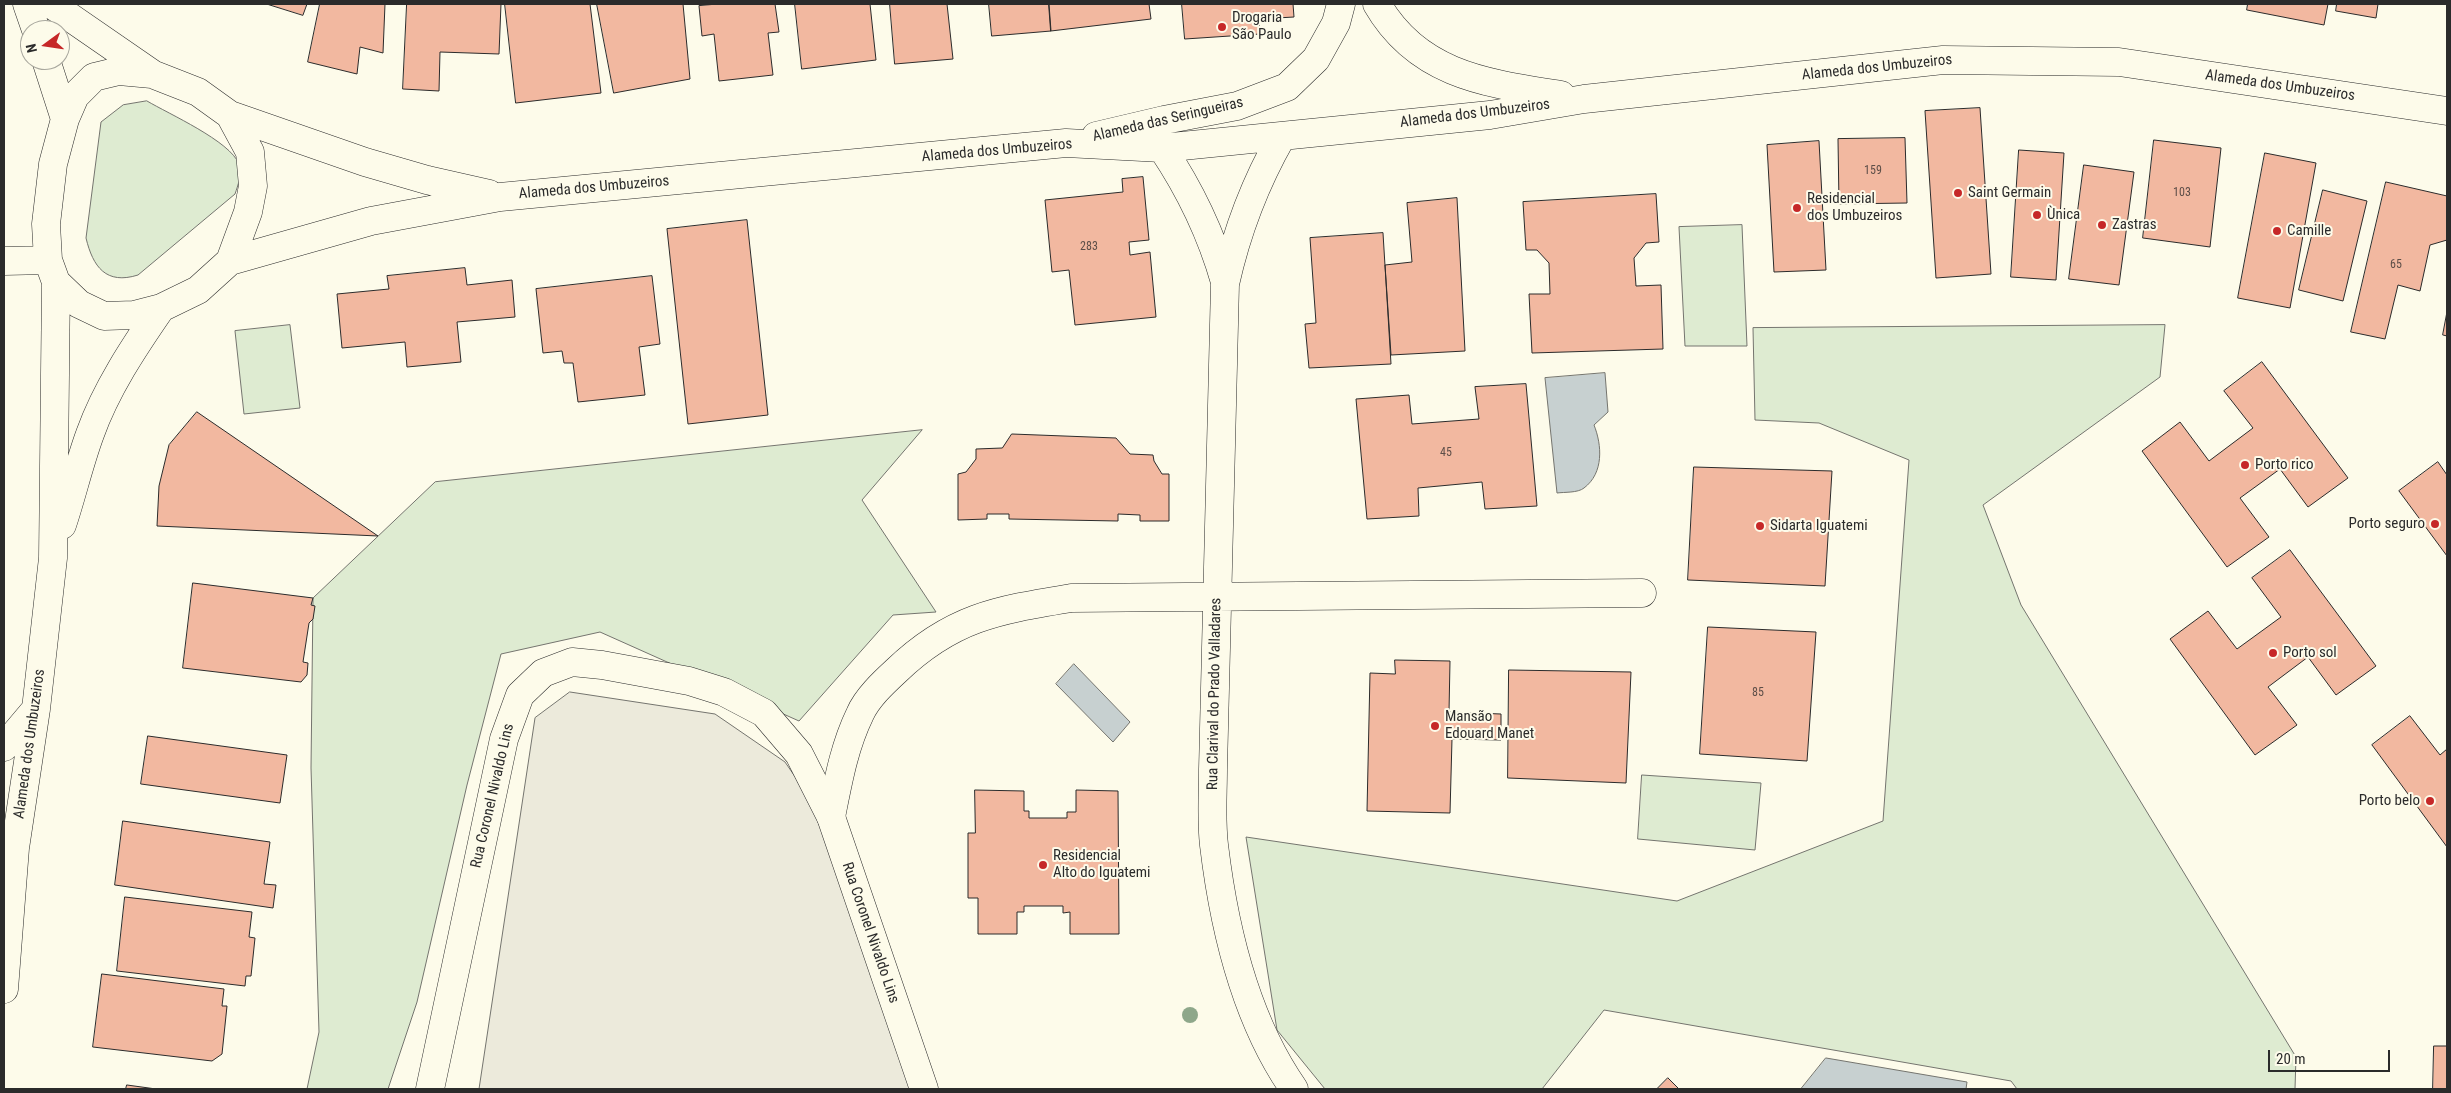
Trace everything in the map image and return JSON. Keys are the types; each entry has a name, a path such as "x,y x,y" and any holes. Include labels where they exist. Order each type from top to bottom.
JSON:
{"street":[{"path":"27,4 33,20"},
{"path":"4,261 52,271 79,304 104,316 134,315 161,308 198,290 219,273 230,261 248,212 253,186 250,152 230,115 198,92 152,74 51,4"},
{"name":"Alameda das Seringueiras","path":"1066,143 1164,120 1237,106 1287,87 1316,59 1336,23 1341,4"},
{"path":"1376,4 1389,25 1415,50 1452,71 1506,86 1584,99"},
{"name":"Alameda dos Umbuzeiros","path":"230,261 371,222 500,197 1066,143 1162,148 1490,115 1584,99 1943,60 2119,62 2447,111"},
{"path":"49,70 65,119"},
{"name":"Alameda dos Umbuzeiros","path":"4,990 15,848 36,709 53,558 52,271 46,224 52,164 65,119 75,96 94,77 120,71 152,74"},
{"name":"Alameda dos Umbuzeiros","path":"230,115 365,162 427,180 500,197"},
{"name":"Rua Clarival do Prado Valladares","path":"1282,136 1262,171 1247,207 1234,245 1225,284 1213,769 1214,844 1228,930 1253,1013 1294,1089"},
{"name":"Rua Clarival do Prado Valladares","path":"1162,148 1183,180 1201,213 1215,248 1225,284"},
{"name":"Alameda dos Umbuzeiros","path":"53,558 90,433 113,383 141,336 161,308"},
{"path":"831,817 842,761 860,713 880,685 916,652 955,626 1006,608 1071,598 1642,593"},
{"name":"Rua Coronel Nivaldo Lins","path":"430,1089 504,739 520,695 543,672 572,662 602,665 689,681 724,692 764,713 799,754 831,817 924,1089"},
{"path":"4,747 36,709"},
{"path":"4,816 15,834 15,848 12,861 4,874"}],"green space":[{"path":"147,101 212,137 224,146 239,164 239,180 235,194 138,275 117,278 109,275 97,265 86,238 101,122 123,105"},
{"path":"1742,225 1747,346 1685,346 1679,227"},
{"path":"290,325 300,408 244,414 235,331"},
{"path":"2165,325 2160,377 1983,505 2021,605 2296,1057 2295,1089 2017,1089 2011,1081 1604,1010 1542,1089 1325,1089 1277,1030 1246,837 1677,901 1883,821 1909,460 1819,423 1755,420 1753,328"},
{"path":"922,430 862,500 936,612 893,615 799,721 600,632 501,654 467,785 417,1002 388,1089 307,1089 319,1032 311,768 313,598 435,482"},
{"path":"1642,775 1761,783 1755,850 1638,839"}],"shaded area":[{"path":"1605,373 1608,412 1594,425 1600,450 1600,458 1595,475 1581,490 1557,493 1545,378"},
{"path":"1074,664 1130,722 1113,742 1056,684"},
{"path":"570,692 715,714 785,762 811,800 912,1089 479,1089 535,718"},
{"path":"1826,1058 1967,1082 1966,1089 1801,1089"}],"building":[{"path":"267,4 307,4 303,15"},
{"path":"320,4 385,4 383,53 360,47 357,74 308,62"},
{"path":"407,4 501,4 499,54 440,52 439,91 403,89"},
{"path":"505,4 590,4 601,93 516,103"},
{"path":"597,4 683,4 690,79 614,93"},
{"path":"775,4 779,32 768,33 773,75 719,81 714,34 702,36 699,6"},
{"path":"795,4 870,4 876,60 802,69"},
{"path":"890,4 947,4 953,59 895,64"},
{"path":"989,4 1049,4 1051,31 992,36"},
{"path":"1049,4 1149,4 1151,19 1051,31"},
{"name":"Drogaria São Paulo","path":"1182,4 1293,4 1294,17 1259,19 1260,34 1185,39"},
{"path":"2248,4 2328,4 2324,25 2247,10"},
{"path":"2337,4 2378,4 2376,18 2336,11"},
{"name":"Saint Germain","path":"1980,108 1991,274 1936,278 1925,111"},
{"path":"1905,138 1907,203 1839,204 1838,139"},
{"path":"2154,140 2221,148 2210,247 2143,238"},
{"name":"Residencial dos Umbuzeiros","path":"1819,141 1826,270 1774,272 1767,145"},
{"name":"Ùnica","path":"2019,150 2064,153 2056,280 2011,277"},
{"name":"Camille","path":"2265,153 2316,163 2290,308 2238,298"},
{"name":"Zastras","path":"2084,165 2134,172 2119,285 2069,279"},
{"path":"1143,177 1149,240 1129,242 1130,255 1150,252 1156,317 1075,325 1069,270 1052,272 1045,200 1123,192 1122,179"},
{"path":"2386,182 2447,196 2447,240 2430,245 2420,291 2398,285 2385,339 2351,332"},
{"path":"2323,190 2367,201 2343,301 2299,290"},
{"path":"1656,194 1659,242 1646,243 1634,258 1636,286 1661,285 1663,349 1532,353 1529,294 1550,294 1549,263 1537,250 1526,250 1523,202"},
{"path":"1457,198 1465,351 1391,355 1385,265 1412,262 1407,203"},
{"path":"747,220 768,415 688,424 667,229"},
{"path":"1383,233 1391,364 1309,368 1305,324 1316,323 1310,238"},
{"path":"465,268 467,285 512,280 515,317 457,322 461,362 407,367 405,342 342,348 337,294 389,289 387,276"},
{"path":"652,276 660,344 639,347 645,395 578,402 573,363 564,363 562,351 543,353 536,289"},
{"path":"2447,312 2447,336 2443,335"},
{"name":"Porto rico","path":"2262,362 2348,478 2308,507 2280,469 2240,498 2269,537 2227,567 2142,451 2180,422 2209,461 2253,428 2224,391"},
{"path":"1526,384 1537,506 1485,509 1482,482 1418,488 1419,516 1367,519 1356,399 1409,395 1412,424 1479,419 1475,387"},
{"path":"197,412 378,536 157,526 159,486 169,445"},
{"path":"1012,434 1116,438 1130,454 1153,455 1154,461 1162,474 1169,474 1169,521 1140,521 1140,515 1118,514 1118,521 1009,519 1009,514 987,514 987,519 958,520 958,474 966,472 976,459 976,449 1002,448"},
{"name":"Porto seguro","path":"2438,462 2447,475 2447,556 2399,491"},
{"name":"Sidarta Iguatemi","path":"1694,467 1832,471 1825,586 1688,580"},
{"name":"Porto sol","path":"2290,550 2376,666 2336,695 2308,657 2268,687 2297,725 2255,755 2170,639 2208,611 2237,649 2281,617 2252,578"},
{"path":"193,583 313,598 311,605 315,606 313,619 309,623 303,662 308,663 307,675 301,682 183,668"},
{"path":"1708,627 1816,632 1807,761 1700,754"},
{"name":"Mansão Edouard Manet","path":"1395,660 1450,661 1449,712 1501,714 1501,740 1452,739 1450,813 1367,811 1370,673 1395,674"},
{"path":"1509,670 1631,672 1626,783 1508,778"},
{"name":"Porto belo","path":"2410,716 2440,755 2447,749 2447,847 2372,745"},
{"path":"148,736 287,755 280,803 141,784"},
{"name":"Residencial Alto do Iguatemi","path":"975,790 1024,791 1024,811 1029,811 1029,818 1067,818 1067,812 1076,812 1076,790 1118,791 1119,934 1070,934 1070,912 1063,913 1063,906 1024,906 1024,912 1017,912 1017,934 978,934 978,898 968,898 968,833 975,833"},
{"path":"123,821 270,842 264,884 276,885 273,908 115,885"},
{"path":"125,897 252,912 249,937 255,938 251,976 246,976 245,986 117,971"},
{"path":"102,974 224,989 222,1006 227,1006 222,1054 212,1061 93,1047"},
{"path":"2434,1046 2447,1046 2447,1089 2433,1089"},
{"path":"1668,1078 1679,1089 1657,1089"},
{"path":"127,1085 156,1089 126,1089"}],"place":[{"name":"Drogaria São Paulo","path":"1222,27"},
{"name":"Saint Germain","path":"1958,193"},
{"name":"Residencial dos Umbuzeiros","path":"1797,208"},
{"name":"Ùnica","path":"2037,215"},
{"name":"Zastras","path":"2102,225"},
{"name":"Camille","path":"2277,231"},
{"name":"Porto rico","path":"2245,465"},
{"name":"Porto seguro","path":"2435,524"},
{"name":"Sidarta Iguatemi","path":"1760,526"},
{"name":"Porto sol","path":"2273,653"},
{"name":"Mansão Edouard Manet","path":"1435,726"},
{"name":"Porto belo","path":"2430,801"},
{"name":"Residencial Alto do Iguatemi","path":"1043,865"}]}
